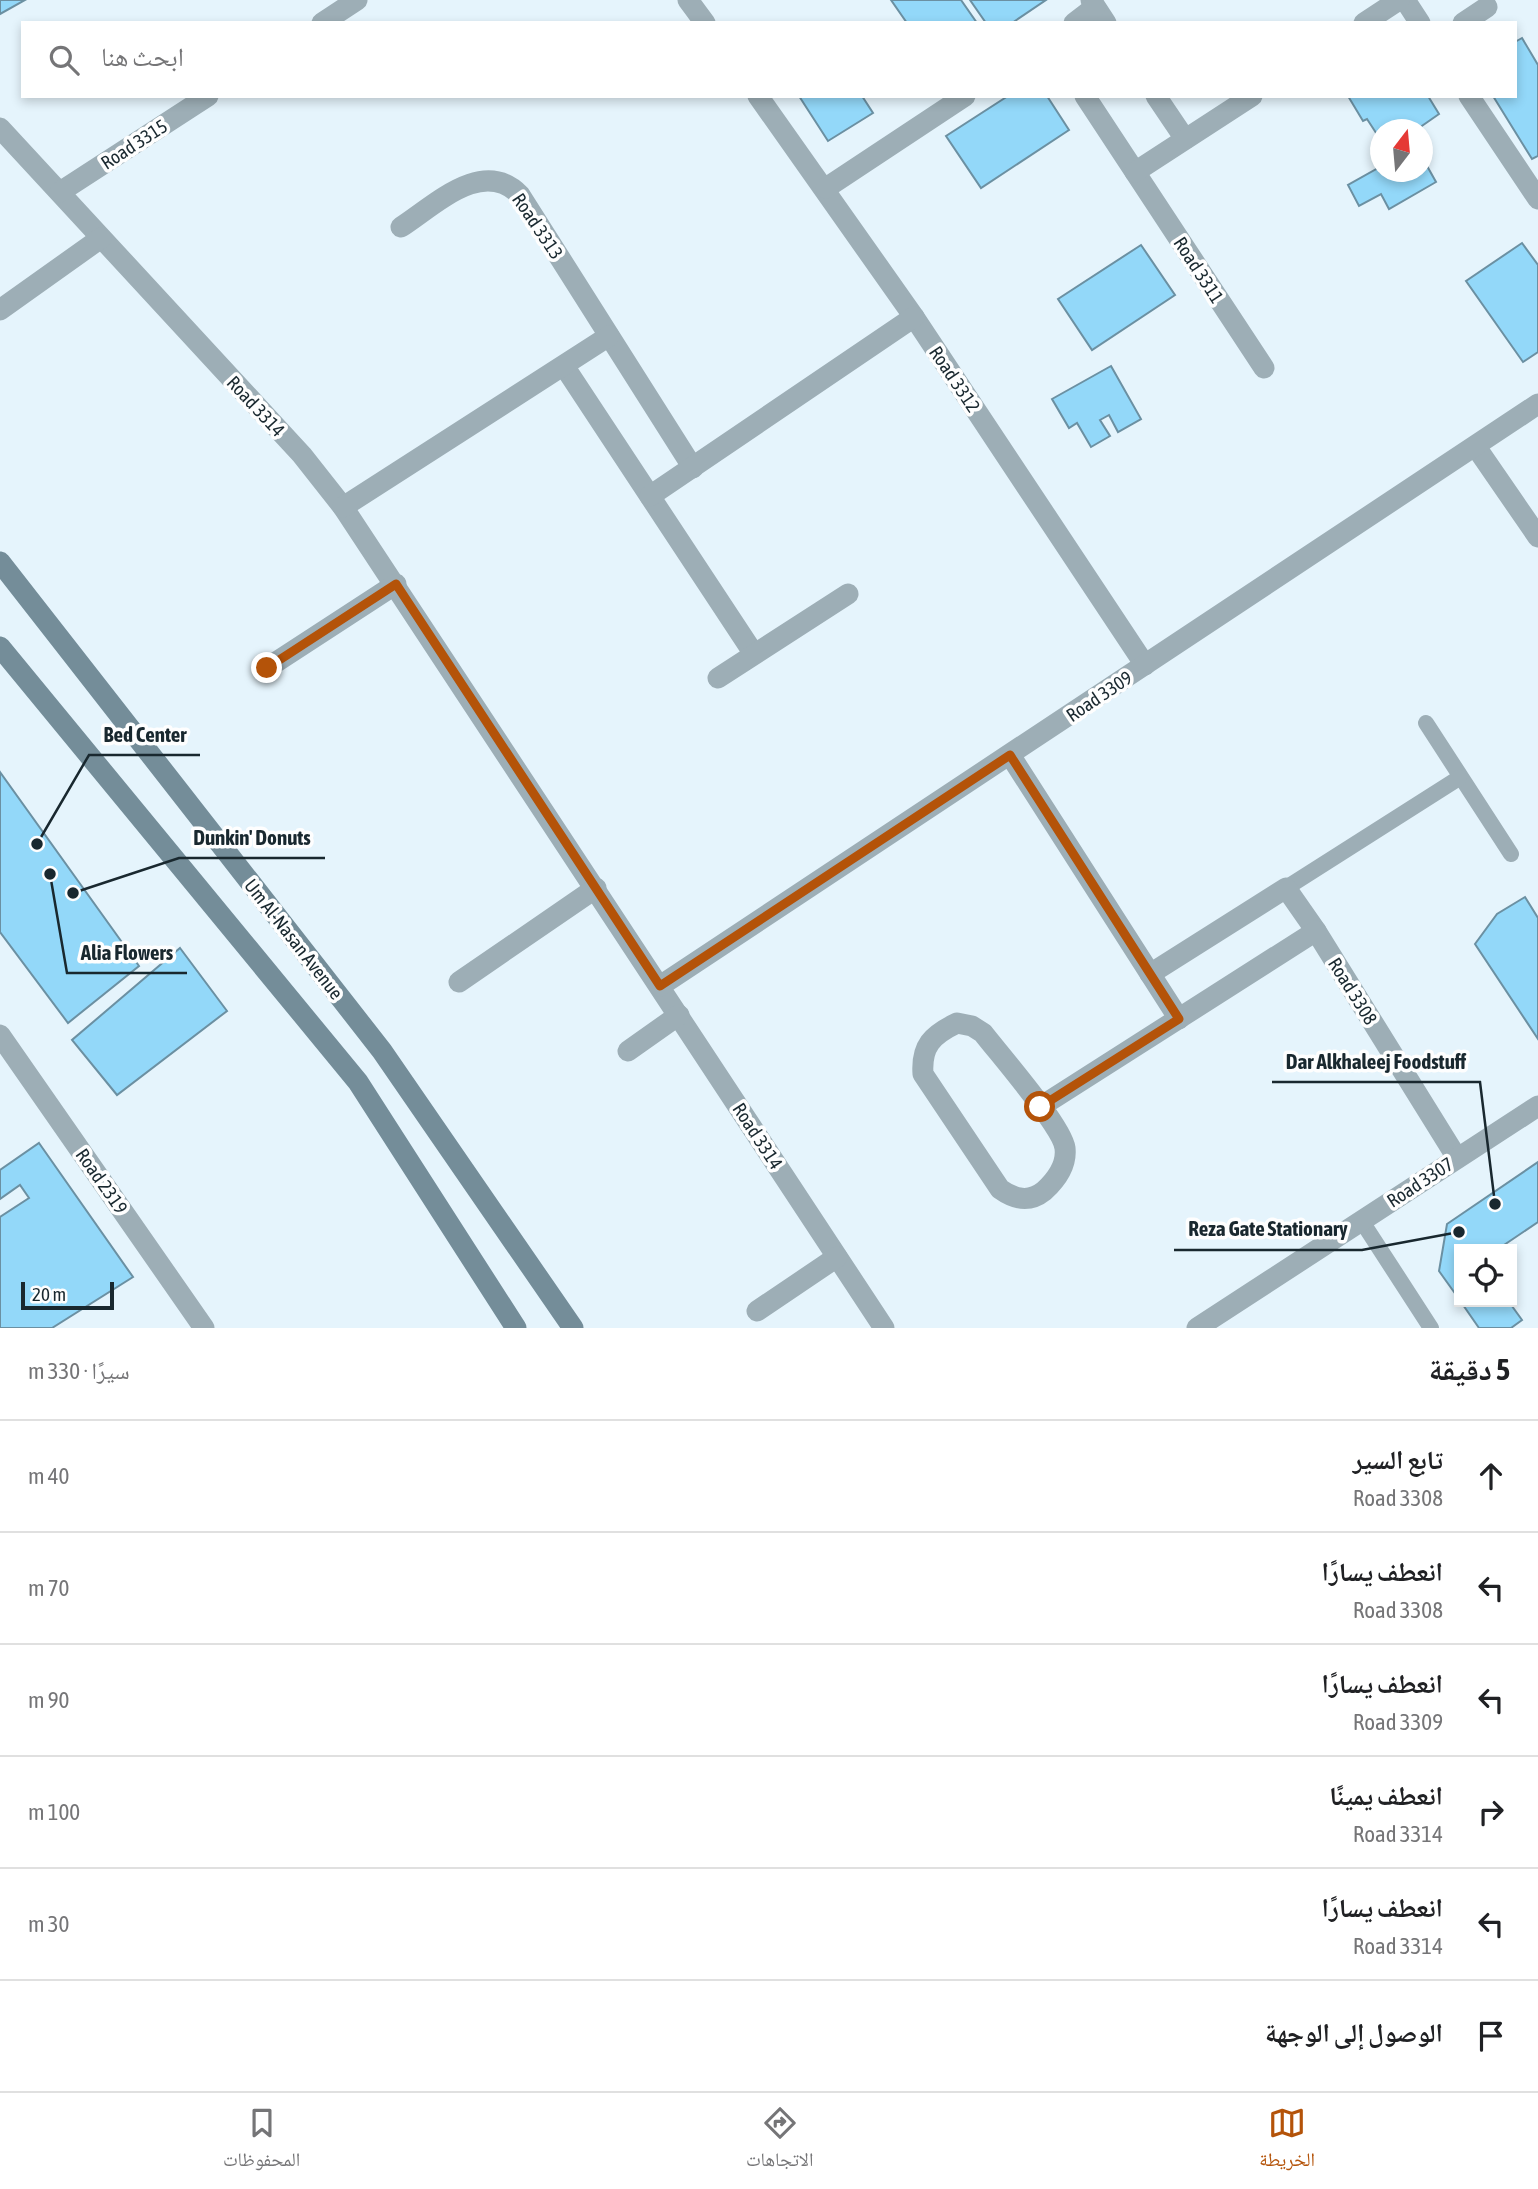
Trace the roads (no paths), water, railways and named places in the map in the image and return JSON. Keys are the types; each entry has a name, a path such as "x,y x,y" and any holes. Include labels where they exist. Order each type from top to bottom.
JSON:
{"main road":[{"name":"Um Al-Nasan Avenue","path":"0,562 382,1051 573,1328"},
{"name":"Um Al-Nasan Avenue","path":"0,647 358,1082 516,1328"}],"street":[{"path":"325,21 358,0"},
{"path":"688,0 704,21"},
{"path":"1367,21 1399,0"},
{"path":"1405,0 1419,21"},
{"path":"1466,21 1487,7"},
{"path":"1078,21 1097,10"},
{"name":"Road 3315","path":"60,191 205,98"},
{"name":"Road 3312","path":"759,98 826,188 914,317 1145,665"},
{"path":"826,188 962,98"},
{"name":"Road 3311","path":"1086,98 1264,369"},
{"path":"1157,98 1185,139"},
{"path":"1135,172 1249,98"},
{"path":"1470,98 1538,198"},
{"name":"Road 3314","path":"0,128 302,455 343,507 884,1328"},
{"name":"Road 3313","path":"401,226 468,184 490,179 502,181 520,195 693,468"},
{"path":"0,310 102,239"},
{"path":"650,496 914,317"},
{"path":"343,507 610,336"},
{"path":"564,366 754,654"},
{"name":"Road 3309","path":"660,986 1538,404"},
{"path":"1476,447 1538,537"},
{"path":"267,668 396,584"},
{"path":"718,678 848,594"},
{"path":"1010,755 1179,1019"},
{"path":"459,982 596,888"},
{"path":"1150,974 1286,888"},
{"name":"Road 3308","path":"1286,888 1316,931 1457,1158"},
{"path":"1040,1107 1316,931"},
{"path":"628,1051 679,1015"},
{"path":"957,1023 972,1026 983,1033 1040,1107 1065,1147 1064,1164 1055,1181 1041,1193 1027,1199 1012,1197 1000,1189 923,1074 922,1059 927,1042 957,1023"},
{"name":"Road 2319","path":"0,1035 204,1328"},
{"name":"Road 3307","path":"1197,1328 1538,1106"},
{"path":"757,1311 838,1257"}],"lane":[{"path":"1426,723 1459,778 1511,853"},
{"path":"1286,888 1459,778"},
{"path":"1361,1220 1431,1328"}],"place":[{"name":"Bed Center","path":"37,844"},
{"name":"Alia Flowers","path":"50,874"},
{"name":"Dunkin' Donuts","path":"73,893"},
{"name":"Dar Alkhaleej Foodstuff","path":"1495,1204"},
{"name":"Reza Gate Stationary","path":"1459,1232"}]}
